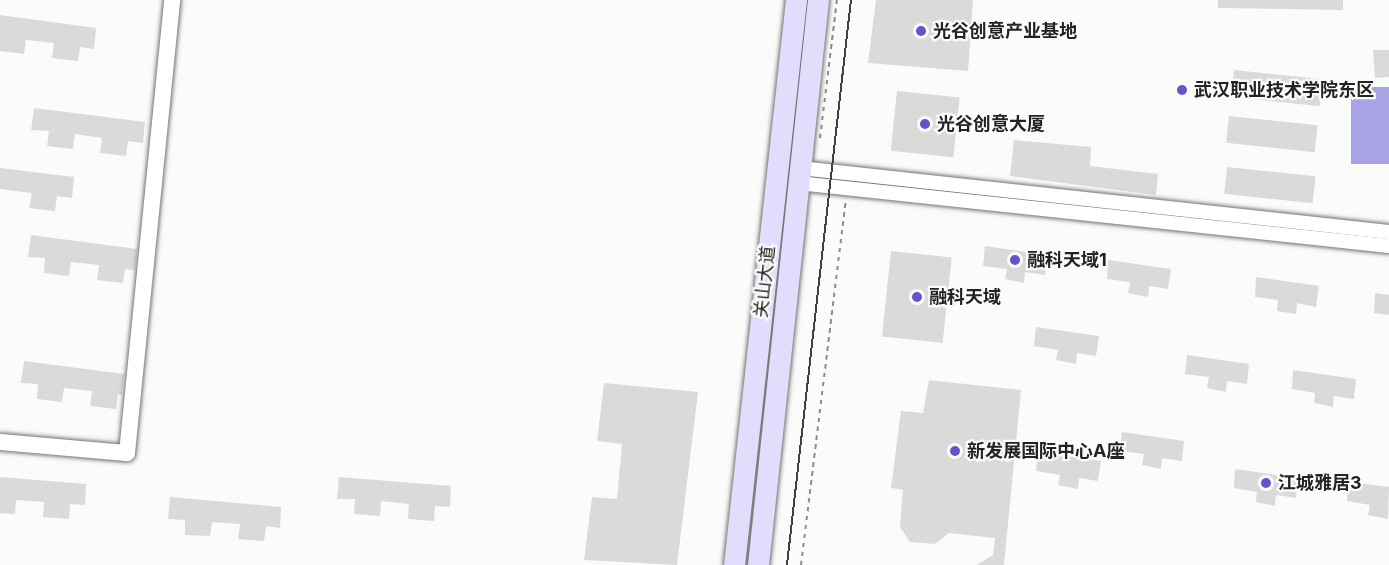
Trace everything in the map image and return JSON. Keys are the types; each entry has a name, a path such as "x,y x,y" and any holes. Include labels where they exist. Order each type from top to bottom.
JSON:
{"main road":[{"name":"关山大道","path":"734,565 796,0"},
{"name":"关山大道","path":"758,565 818,0"}],"street":[{"path":"0,442 127,453 172,0"},
{"path":"799,176 1389,232"},
{"path":"799,176 1389,246"}],"path":[{"path":"819,146 837,0"},
{"path":"801,565 846,198 839,196"}],"shaded area":[{"path":"1351,87 1389,87 1389,164 1351,164"}],"building":[{"name":"光谷创意产业基地","path":"876,0 973,0 968,71 868,63"},
{"path":"1218,0 1343,0 1343,10 1218,8"},
{"path":"0,15 96,28 94,49 80,47 78,61 52,58 54,43 26,40 24,54 0,51"},
{"path":"1373,50 1389,50 1389,77 1375,78"},
{"path":"1234,70 1323,79 1320,106 1231,97"},
{"name":"光谷创意大厦","path":"897,91 960,98 953,157 891,151"},
{"path":"34,108 145,122 143,143 128,141 126,156 100,153 102,138 75,134 73,149 47,146 49,131 31,130"},
{"path":"1229,116 1318,125 1315,152 1226,143"},
{"path":"1014,140 1091,147 1090,166 1158,174 1156,195 1010,176"},
{"path":"1227,167 1316,176 1313,203 1224,194"},
{"path":"0,168 74,177 72,198 57,196 55,211 29,208 32,193 0,189"},
{"path":"31,235 137,249 135,270 125,269 123,283 97,280 99,265 71,262 69,276 44,273 45,258 28,257"},
{"name":"融科天域1","path":"985,246 1047,255 1045,275 1025,272 1024,283 1005,279 1007,269 983,266"},
{"name":"融科天域","path":"891,251 952,257 943,343 882,337"},
{"path":"1108,260 1171,269 1168,289 1149,286 1148,297 1128,293 1130,282 1107,279"},
{"path":"1256,277 1319,286 1316,307 1297,303 1296,314 1277,311 1278,300 1255,297"},
{"path":"1375,293 1389,295 1389,315 1374,313"},
{"path":"1036,327 1099,336 1096,356 1077,353 1076,364 1056,360 1058,350 1034,346"},
{"path":"1187,355 1249,364 1247,384 1227,381 1226,392 1207,388 1209,377 1185,374"},
{"path":"24,361 124,374 122,395 118,394 116,409 90,406 92,391 64,388 62,402 37,399 38,384 21,383"},
{"path":"1293,370 1356,379 1354,399 1334,396 1333,407 1314,403 1315,393 1292,389"},
{"name":"新发展国际中心A座","path":"929,380 1021,390 1004,565 977,565 993,555 995,538 949,533 935,544 910,542 900,527 903,490 891,488 901,411 923,413"},
{"path":"604,383 698,392 677,565 584,560 592,497 617,499 622,444 597,441"},
{"path":"1122,432 1184,441 1182,461 1162,458 1161,469 1142,465 1144,454 1120,451"},
{"path":"1038,452 1101,461 1098,481 1079,478 1078,489 1058,485 1060,475 1036,471"},
{"name":"江城雅居3","path":"1235,469 1298,478 1296,498 1276,495 1275,506 1256,502 1257,492 1234,488"},
{"path":"0,477 86,484 85,505 70,504 69,519 43,517 44,502 16,500 15,514 0,513"},
{"path":"339,477 451,486 450,507 435,506 434,521 408,519 409,504 381,501 380,516 354,514 355,499 337,499"},
{"path":"1348,482 1389,487 1388,519 1368,515 1370,505 1347,501"},
{"path":"170,497 281,507 280,528 266,526 264,541 238,539 240,524 212,522 210,536 185,535 185,520 168,519"}],"tram line":[{"path":"787,565 851,0"}],"place":[{"name":"光谷创意产业基地","path":"921,31"},
{"name":"武汉职业技术学院东区","path":"1182,90"},
{"name":"光谷创意大厦","path":"925,124"},
{"name":"融科天域1","path":"1015,260"},
{"name":"融科天域","path":"917,297"},
{"name":"新发展国际中心A座","path":"955,451"},
{"name":"江城雅居3","path":"1266,483"}]}
